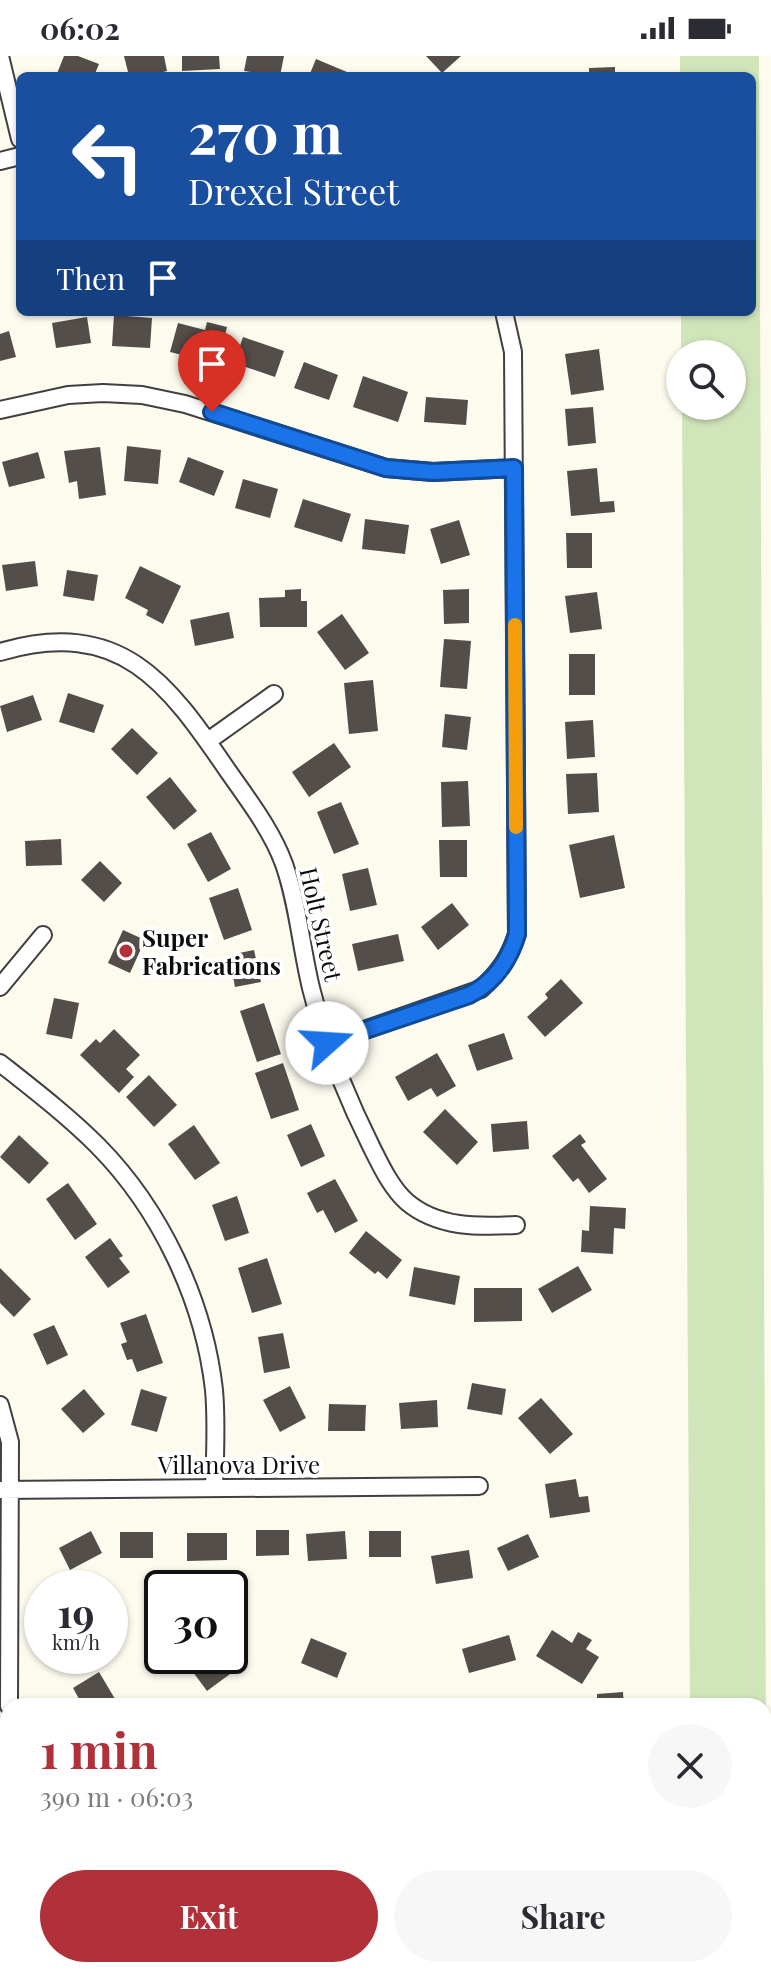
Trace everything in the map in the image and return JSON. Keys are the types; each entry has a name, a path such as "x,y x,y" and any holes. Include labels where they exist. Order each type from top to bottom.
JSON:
{"street":[{"path":"0,56 16,122"},
{"path":"327,1043 481,989 499,972 511,953 517,934 513,352 505,316"},
{"path":"0,410 68,395 142,395 185,404 386,468 433,472 514,468"},
{"name":"Holt Street","path":"0,652 28,644 65,642 108,651 142,667 164,685 208,741 262,820 283,861 327,1043 358,1120 381,1166 404,1199 423,1213 449,1223 482,1227 516,1225"},
{"path":"208,741 274,694"},
{"path":"0,987 43,935"},
{"path":"0,1063 97,1144 148,1209 179,1264 202,1327 214,1388 214,1488"},
{"path":"0,1405 10,1442 5,1490 9,1698"},
{"name":"Villanova Drive","path":"5,1490 479,1486"}],"green space":[{"path":"680,56 759,56 766,1698 690,1698 682,420 746,420 746,340 681,340 681,316 756,316 756,72 680,72"}],"building":[{"path":"64,56 78,56 99,64 96,72 58,72"},
{"path":"124,56 164,56 167,71 128,72"},
{"path":"182,56 219,56 220,69 182,71"},
{"path":"247,56 284,56 281,72 244,71"},
{"path":"426,56 461,56 443,72"},
{"path":"316,59 347,72 311,72"},
{"path":"615,67 615,72 589,72 589,68"},
{"path":"114,316 152,318 150,348 112,346"},
{"path":"87,317 91,343 56,348 52,323"},
{"path":"207,322 227,327 218,364 170,352 178,323 205,330"},
{"path":"9,331 16,357 0,361 0,334"},
{"path":"243,337 284,351 275,377 234,363"},
{"path":"599,349 604,390 571,395 565,354"},
{"path":"304,362 338,375 329,400 294,388"},
{"path":"363,376 408,392 398,422 353,407"},
{"path":"426,397 468,400 466,425 424,422"},
{"path":"593,407 596,443 568,446 565,409"},
{"path":"127,446 161,450 158,484 124,481"},
{"path":"100,447 106,495 79,499 77,481 69,483 64,451"},
{"path":"38,452 45,478 9,487 2,462"},
{"path":"188,457 224,471 214,496 179,482"},
{"path":"597,468 600,502 614,501 615,512 571,516 567,471"},
{"path":"243,479 278,489 270,518 235,508"},
{"path":"303,499 351,514 342,542 294,527"},
{"path":"365,519 409,525 405,554 362,549"},
{"path":"459,520 470,555 441,564 430,529"},
{"path":"566,533 592,533 592,568 567,568"},
{"path":"35,561 38,586 6,591 2,565"},
{"path":"140,566 181,586 163,624 146,615 148,610 125,598"},
{"path":"67,570 98,575 94,601 63,596"},
{"path":"301,589 301,601 307,601 307,627 260,627 259,598 285,597 285,590"},
{"path":"469,589 469,623 444,624 443,590"},
{"path":"597,592 602,629 570,633 565,596"},
{"path":"229,612 234,638 195,646 190,620"},
{"path":"342,614 369,653 345,670 317,632"},
{"path":"444,639 471,641 467,689 440,687"},
{"path":"569,654 595,654 595,695 569,695"},
{"path":"373,680 378,731 349,734 344,683"},
{"path":"68,693 104,705 94,733 59,722"},
{"path":"33,695 42,720 7,732 0,706"},
{"path":"445,714 471,717 467,750 442,747"},
{"path":"593,720 595,757 567,759 565,722"},
{"path":"132,728 158,753 137,775 111,749"},
{"path":"334,743 351,767 309,797 292,772"},
{"path":"597,773 599,812 568,814 566,774"},
{"path":"170,777 197,811 174,830 146,797"},
{"path":"468,781 470,826 442,827 441,782"},
{"path":"341,802 359,844 334,854 317,812"},
{"path":"211,832 231,869 208,882 187,844"},
{"path":"614,835 625,888 580,898 569,845"},
{"path":"61,839 62,865 26,866 25,841"},
{"path":"439,840 467,840 467,877 440,877"},
{"path":"100,861 122,883 104,902 81,880"},
{"path":"368,868 377,905 350,911 342,874"},
{"path":"238,888 252,930 224,940 209,898"},
{"path":"452,903 469,925 438,950 421,927"},
{"name":"Super Fabrications","path":"123,930 145,940 130,973 108,963"},
{"path":"398,934 404,961 358,971 352,944"},
{"path":"254,950 261,982 235,987 229,955"},
{"path":"561,979 583,1003 545,1037 527,1017 548,998 545,994"},
{"path":"54,998 79,1003 72,1039 46,1034"},
{"path":"264,1003 281,1054 257,1062 240,1011"},
{"path":"114,1029 140,1055 126,1069 134,1077 119,1093 80,1055 96,1039 100,1043"},
{"path":"504,1033 513,1059 477,1071 468,1045"},
{"path":"437,1053 456,1086 437,1097 431,1088 408,1101 395,1077"},
{"path":"283,1063 299,1110 271,1119 255,1073"},
{"path":"149,1075 177,1105 154,1127 126,1097"},
{"path":"445,1109 478,1142 457,1165 423,1132"},
{"path":"527,1121 529,1149 493,1152 491,1124"},
{"path":"311,1124 325,1156 301,1167 287,1135"},
{"path":"194,1125 220,1163 195,1180 168,1144"},
{"path":"580,1134 586,1142 581,1145 607,1179 589,1193 578,1178 573,1182 552,1156"},
{"path":"19,1135 49,1163 29,1184 0,1157"},
{"path":"335,1179 358,1221 335,1233 323,1210 317,1213 307,1193"},
{"path":"68,1183 97,1224 75,1240 46,1199"},
{"path":"237,1196 249,1233 225,1241 212,1205"},
{"path":"590,1206 626,1208 625,1229 614,1228 613,1254 581,1252 582,1230 589,1231"},
{"path":"366,1231 402,1260 387,1279 378,1271 375,1274 349,1253"},
{"path":"110,1238 130,1272 108,1288 85,1257"},
{"path":"267,1258 282,1304 252,1313 238,1268"},
{"path":"578,1266 592,1290 552,1313 538,1289"},
{"path":"414,1267 460,1276 455,1305 409,1296"},
{"path":"0,1268 31,1299 14,1317 0,1303"},
{"path":"474,1288 522,1288 522,1321 474,1322"},
{"path":"146,1314 163,1363 137,1372 132,1359 127,1360 121,1344 127,1342 120,1323"},
{"path":"54,1325 68,1355 47,1365 33,1334"},
{"path":"283,1333 290,1368 264,1373 258,1337"},
{"path":"472,1383 506,1389 502,1415 467,1409"},
{"path":"290,1386 306,1418 280,1432 263,1400"},
{"path":"84,1389 105,1414 83,1433 61,1409"},
{"path":"141,1389 167,1397 157,1432 131,1425"},
{"path":"541,1398 573,1434 550,1454 518,1418"},
{"path":"437,1400 438,1427 401,1429 399,1403"},
{"path":"329,1404 366,1405 365,1431 328,1431"},
{"path":"576,1479 579,1497 588,1496 590,1512 550,1518 545,1484"},
{"path":"256,1530 289,1530 289,1555 256,1556"},
{"path":"91,1531 102,1553 70,1570 59,1548"},
{"path":"345,1531 347,1559 308,1561 306,1534"},
{"path":"369,1531 401,1531 401,1557 369,1557"},
{"path":"120,1532 153,1532 153,1558 120,1558"},
{"path":"187,1533 227,1533 227,1560 187,1561"},
{"path":"528,1534 539,1557 508,1571 497,1548"},
{"path":"469,1550 473,1578 436,1584 431,1556"},
{"path":"552,1630 572,1643 578,1632 592,1640 586,1649 599,1657 582,1684 536,1656"},
{"path":"509,1635 516,1660 469,1673 462,1649"},
{"path":"311,1638 347,1653 337,1678 301,1663"},
{"path":"100,1674 114,1698 79,1698 73,1688"},
{"path":"194,1674 230,1674 207,1691"},
{"path":"623,1692 623,1698 597,1698 597,1694"}],"slow traffic":[{"path":"515,625 516,827"}],"place":[{"name":"Super Fabrications","path":"126,951"}],"route":[{"path":"212,412 386,468 433,472 514,468 517,934 511,953 499,972 481,989 469,995 327,1043"}]}
